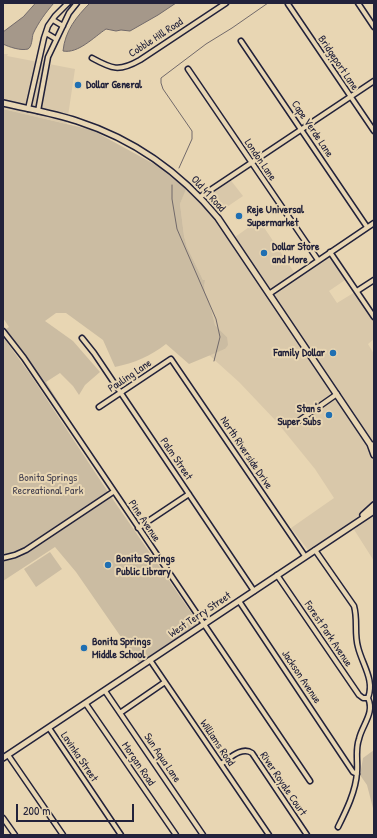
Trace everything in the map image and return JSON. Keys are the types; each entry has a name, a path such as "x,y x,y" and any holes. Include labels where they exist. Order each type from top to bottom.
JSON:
{"street":[{"path":"28,109 46,33 53,20 68,3"},
{"path":"38,111 48,57 69,12 76,3"},
{"name":"Cobble Hill Road","path":"92,58 110,67 120,68 130,66 226,3"},
{"path":"358,3 374,27"},
{"name":"Bridgeport Lane","path":"288,4 374,131"},
{"path":"53,20 63,26"},
{"path":"46,33 56,39"},
{"name":"Cape Verde Lane","path":"241,41 367,228"},
{"name":"London Lane","path":"188,69 318,260"},
{"path":"200,197 374,81"},
{"name":"Old 41 Road","path":"3,103 89,125 131,144 160,162 200,197 228,233 372,445 374,455"},
{"path":"269,294 374,223"},
{"path":"330,252 374,317"},
{"path":"357,291 374,280"},
{"name":"Pine Avenue","path":"3,332 24,358 113,492 310,781"},
{"name":"Palm Street","path":"82,338 94,353 254,591"},
{"name":"Pauling Lane","path":"99,407 171,359"},
{"name":"North Riverside Drive","path":"171,359 305,556"},
{"path":"297,422 337,394"},
{"path":"3,558 26,550 113,492"},
{"path":"138,528 189,494"},
{"name":"West Terry Street","path":"348,528 374,505"},
{"name":"West Terry Street","path":"3,758 374,511"},
{"path":"315,550 354,606 358,647 368,674 370,694 368,698 370,702 370,711 359,738 356,761 357,774 351,796 338,827"},
{"name":"Forest Park Avenue","path":"277,575 357,692 363,698 368,698"},
{"name":"Jackson Avenue","path":"239,601 353,772 357,774"},
{"name":"Williams Road","path":"150,660 269,835"},
{"path":"120,713 165,682"},
{"name":"Sun Aqua Lane","path":"105,691 203,835"},
{"name":"Morgan Road","path":"86,704 176,835"},
{"name":"Lavinka Street","path":"49,728 121,835"},
{"name":"River Royale Court","path":"221,764 243,750 248,750 252,753 307,835"},
{"path":"8,755 63,835"},
{"path":"348,764 356,761"},
{"path":"3,818 15,835"}],"shaded area":[{"path":"36,3 54,3 35,30 29,48 19,49 3,44 3,32 23,17"},
{"path":"90,3 176,3 130,31 106,29 80,47 74,50 63,51 66,37 72,25"},
{"path":"3,54 75,69 68,116 3,101"},
{"path":"3,106 67,120 67,124 3,109"},
{"path":"229,178 243,196 218,213 235,237 259,220 296,275 333,250 351,276 329,291 337,303 360,289 374,312 374,339 368,344 374,354 374,444 219,217 200,194 205,195"},
{"path":"185,190 191,192 203,203 216,220 368,445 374,459 374,502 347,526 309,551 291,528 334,498 315,469 276,421 239,382 209,355 225,349 227,337 215,325 203,280 187,247 180,204"},
{"path":"374,514 374,561 353,528"}],"green space":[{"path":"3,109 92,130 154,164 174,177 186,189 180,204 184,236 187,247 203,280 205,280 205,292 209,301 215,325 227,337 228,345 225,349 189,364 166,344 142,358 115,367 103,340 66,313 56,313 45,321 73,341 100,372 85,385 79,395 73,386 60,373 46,382 116,493 112,495 32,373 3,334 3,331 9,327 3,318"},
{"name":"Bonita Springs Recreational Park","path":"3,337 30,374 112,498 197,621 197,625 139,663 76,572 55,547 3,581"},
{"path":"50,552 62,569 36,587 24,569"},
{"path":"374,750 374,812 367,785 360,775 363,758"}],"waterway":[{"path":"179,168 192,139 192,131 163,89 161,78 206,44 268,3"},
{"path":"172,185 172,199 177,229 216,319 220,337 214,361"}],"place":[{"name":"Dollar General","path":"78,85"},
{"name":"Reje Universal Supermarket","path":"239,216"},
{"name":"Dollar Store and More","path":"264,253"},
{"name":"Family Dollar","path":"333,353"},
{"name":"Stan's Super Subs","path":"329,415"},
{"name":"Bonita Springs Public Library","path":"108,565"},
{"name":"Bonita Springs Middle School","path":"84,648"}]}
